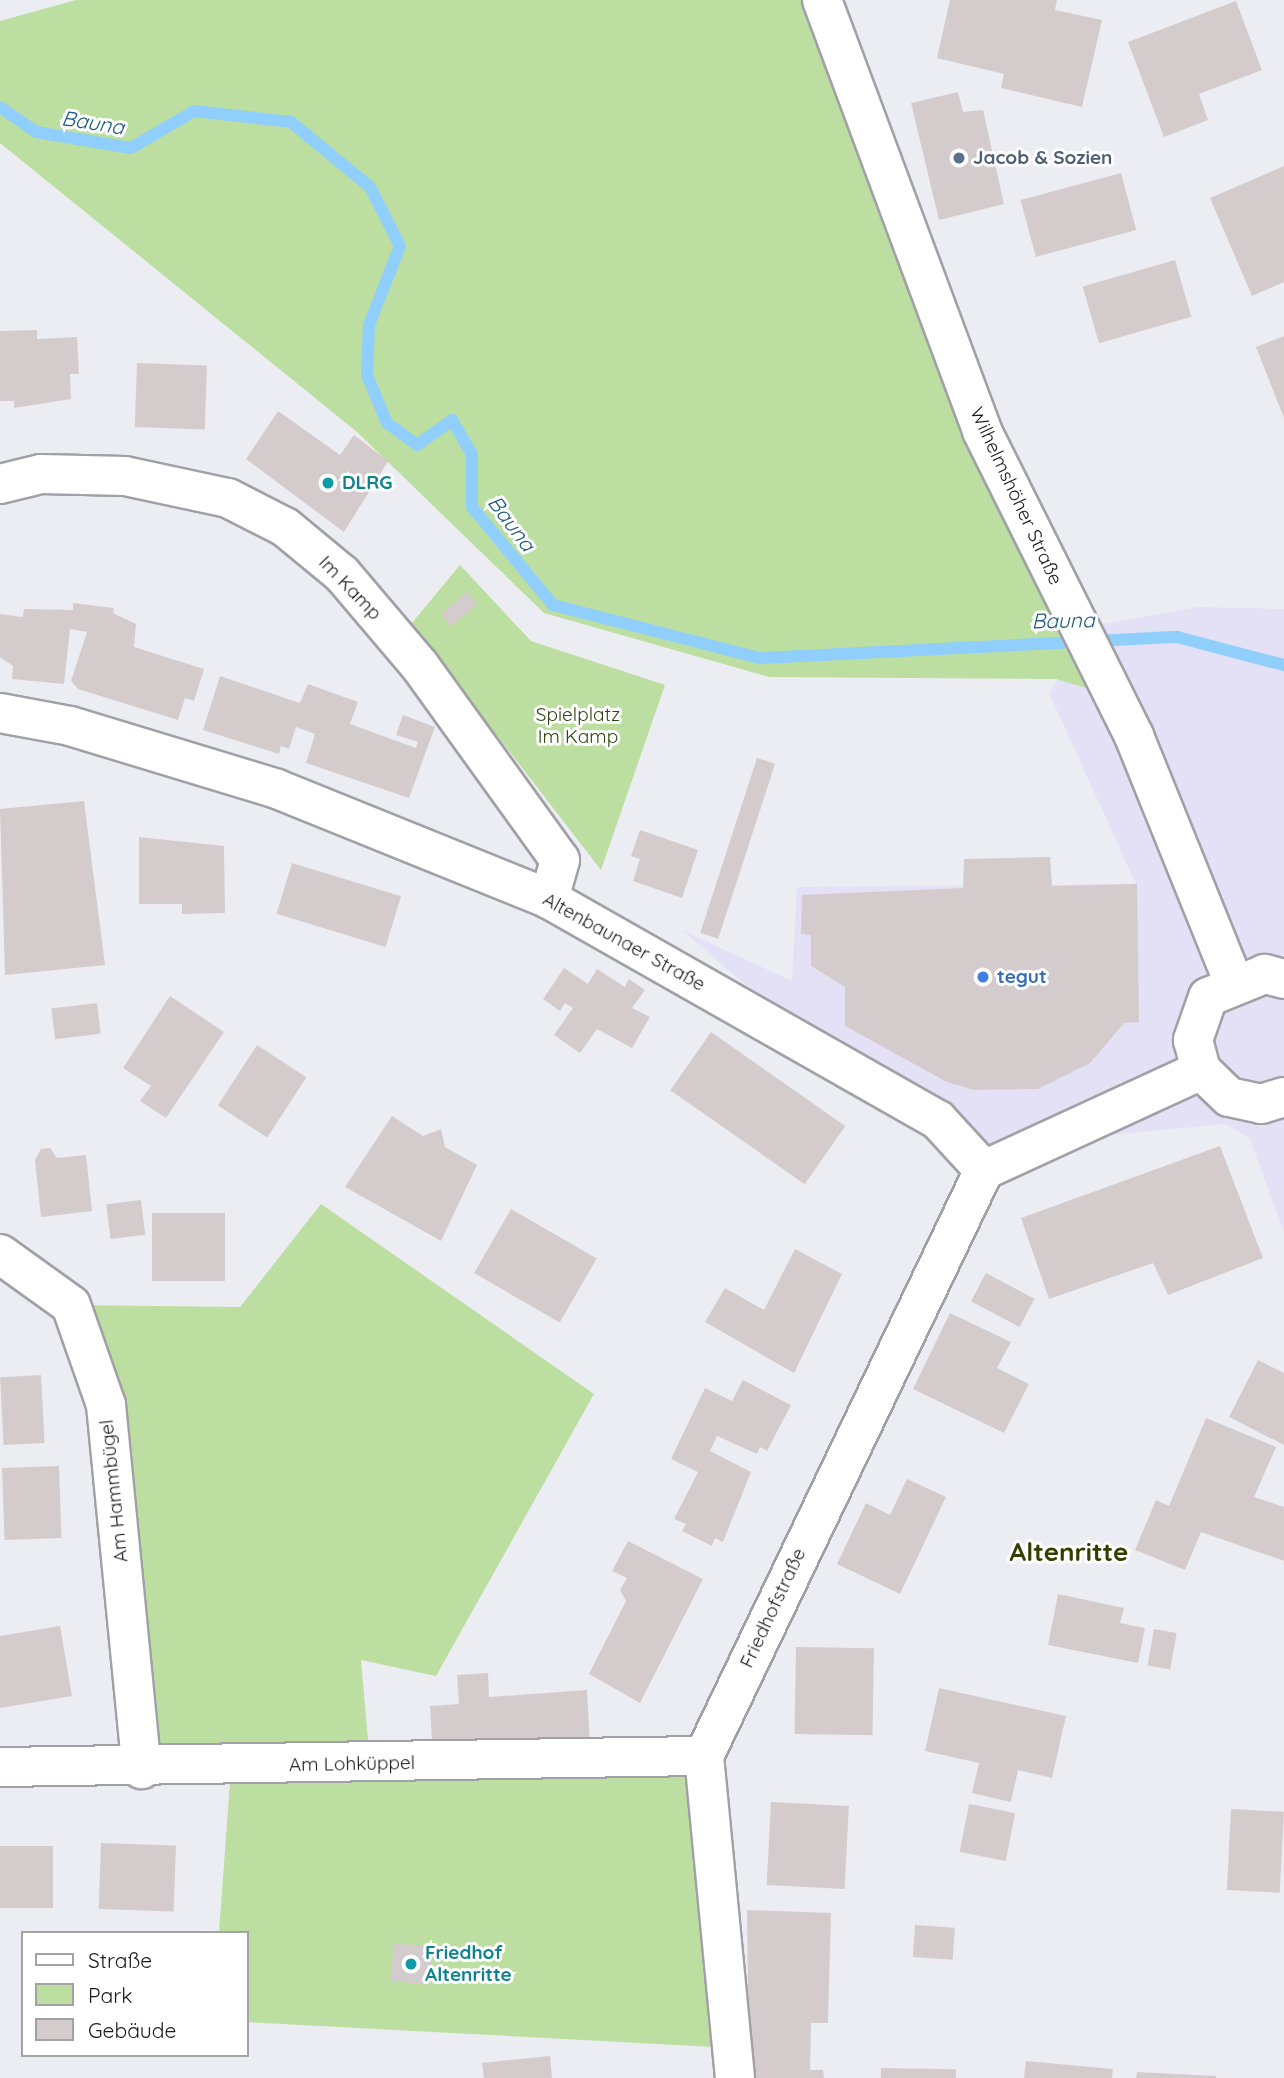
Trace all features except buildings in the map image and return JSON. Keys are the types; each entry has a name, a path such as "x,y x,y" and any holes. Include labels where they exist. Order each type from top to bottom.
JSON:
{"street":[{"name":"Wilhelmshöher Straße","path":"822,0 982,431 1115,696 1234,983"},
{"name":"Im Kamp","path":"0,484 41,474 125,476 228,498 285,527 342,574 420,666 561,860 549,899"},
{"name":"Altenbaunaer Straße","path":"0,713 70,726 277,789 549,899 938,1120 984,1170"},
{"path":"1284,979 1265,974 1234,983 1208,997 1193,1040 1201,1070 1228,1097 1261,1104 1284,1097"},
{"path":"984,1170 1201,1070"},
{"name":"Friedhofstraße","path":"704,1756 984,1170"},
{"name":"Am Hammbügel","path":"0,1254 71,1305 106,1405 142,1769"},
{"path":"704,1756 735,2078"},
{"name":"Am Lohküppel","path":"0,1767 142,1769 704,1756"}],"shaded area":[{"path":"1198,607 1284,609 1284,1232 1250,1139 1225,1124 972,1148 814,1045 682,930 792,981 797,887 1136,884 1049,693 1092,626"}],"green space":[{"path":"76,0 822,0 1114,696 1056,679 769,677 544,613 357,432 0,143 0,21"},
{"name":"Spielplatz Im Kamp","path":"460,565 531,641 665,685 601,870 411,624"},
{"path":"321,1204 594,1394 436,1676 361,1660 370,1763 704,1756 732,2048 248,2022 248,1931 219,1931 231,1768 142,1769 106,1405 71,1305 240,1307"}],"waterway":[{"name":"Bauna","path":"0,107 36,132 131,148 194,111 291,122 370,187 400,246 369,325 367,375 387,423 417,445 452,420 472,454 472,507 553,605 760,658 1177,637 1284,665"}],"place":[{"name":"Jacob & Sozien","path":"959,158"},
{"name":"DLRG","path":"328,483"},
{"name":"tegut","path":"983,977"},
{"name":"Friedhof Altenritte","path":"411,1964"}],"district":[{"name":"Altenritte","path":"1069,1552"}]}
